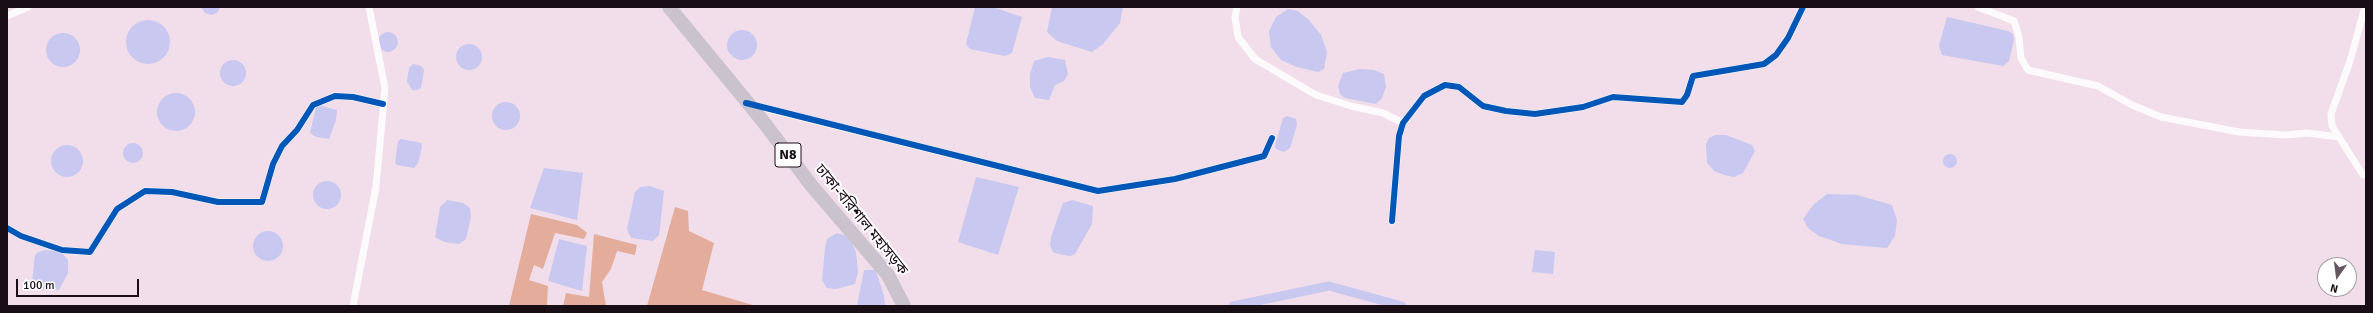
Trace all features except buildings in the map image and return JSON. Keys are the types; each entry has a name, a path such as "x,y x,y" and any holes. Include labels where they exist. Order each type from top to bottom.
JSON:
{"highway":[{"name":"ঢাকা-বরিশাল মহাসড়ক","path":"669,7 746,103 762,120 811,185 888,275 900,302"}],"street":[{"path":"7,16 28,7"},
{"path":"353,306 376,187 385,88 369,7"},
{"path":"1237,7 1235,17 1238,37 1254,59 1316,95 1351,106 1383,113 1403,123"},
{"path":"1392,221 1399,136 1403,123 1411,110 1424,96 1445,85 1459,87 1483,106 1506,111 1535,114 1583,107 1613,97 1682,102 1687,95 1693,76 1764,64 1776,55 1788,38 1803,7"},
{"path":"1978,7 2014,21 2019,37 2021,58 2028,70 2098,86 2132,105 2161,117 2239,132 2286,135 2307,133 2339,137"},
{"path":"2365,7 2350,61 2331,114 2332,126 2363,175 2366,175"},
{"path":"7,228 21,236 62,250 90,252 117,209 145,191 172,192 218,202 262,202 274,164 282,146 297,130 313,105 335,96 353,97 383,104"},
{"path":"746,103 1098,191 1175,179 1264,156 1272,138"}],"shaded area":[{"path":"675,207 688,211 689,231 714,243 702,290 756,306 647,306"},
{"path":"531,214 577,225 587,233 584,239 555,233 543,269 534,265 529,280 548,286 547,306 509,306"},
{"path":"594,234 637,245 635,255 617,251 611,269 602,282 606,306 563,306 566,293 589,297"}],"water":[{"path":"201,7 220,7 218,12 212,15 205,13"},
{"path":"975,7 993,7 1022,17 1012,53 1005,56 970,49 966,44"},
{"path":"1052,7 1123,7 1120,23 1103,44 1092,52 1057,41 1047,32"},
{"path":"1288,9 1298,11 1309,20 1321,35 1327,52 1324,69 1318,72 1297,67 1281,60 1271,47 1269,31 1276,17"},
{"path":"1947,17 2008,31 2013,34 2014,40 2009,61 2003,66 1942,55 1939,46"},
{"path":"152,20 157,21 164,26 169,33 169,51 164,58 157,63 144,64 139,63 132,58 127,51 126,38 127,33 132,26 139,21"},
{"path":"742,30 753,34 757,45 753,56 742,60 731,56 727,45 731,34"},
{"path":"388,32 395,35 398,42 395,49 388,52 381,49 378,42 381,35"},
{"path":"60,33 66,33 70,34 77,40 80,50 79,57 73,64 66,67 60,67 56,66 49,60 46,53 46,47 47,43 53,36"},
{"path":"469,44 478,48 482,57 478,66 469,70 460,66 456,57 460,48"},
{"path":"1048,57 1065,60 1068,74 1064,81 1055,85 1049,100 1035,98 1030,87 1030,74 1034,61"},
{"path":"233,60 242,64 246,73 242,82 233,86 224,82 220,73 224,64"},
{"path":"413,64 421,66 424,70 421,88 417,90 412,90 407,81 409,68"},
{"path":"1360,69 1374,70 1384,74 1386,87 1382,98 1376,104 1345,98 1340,94 1338,86 1343,73"},
{"path":"172,93 180,93 187,96 192,101 195,112 192,123 187,128 180,131 172,131 165,128 160,123 157,116 157,108 160,101 165,96"},
{"path":"506,102 516,106 520,116 516,126 506,130 496,126 492,116 496,106"},
{"path":"319,105 337,110 336,120 329,139 316,137 310,133 316,107"},
{"path":"1287,116 1296,119 1297,125 1290,148 1284,152 1276,149 1275,146 1283,118"},
{"path":"1715,135 1726,135 1752,145 1755,151 1743,173 1734,177 1724,175 1714,171 1707,163 1706,144 1709,138"},
{"path":"401,139 421,143 422,147 418,163 414,168 397,165 395,162 398,141"},
{"path":"129,143 137,143 143,149 143,157 137,163 129,163 123,157 123,149"},
{"path":"64,145 70,145 80,152 83,161 82,167 76,174 70,177 64,177 54,170 51,164 51,158 58,148"},
{"path":"1947,154 1953,154 1957,158 1957,164 1953,168 1947,168 1943,164 1943,158"},
{"path":"544,168 583,173 577,220 530,208"},
{"path":"976,177 1019,187 998,255 958,242"},
{"path":"327,181 337,185 341,195 337,205 327,209 317,205 313,195 317,185"},
{"path":"650,186 664,191 659,235 653,241 631,238 627,229 635,192 640,187"},
{"path":"1827,194 1857,195 1892,205 1897,220 1895,236 1887,248 1842,244 1819,236 1808,228 1803,219 1813,205"},
{"path":"447,200 463,203 470,208 471,217 466,239 459,244 444,242 435,237 440,207"},
{"path":"1072,200 1093,206 1092,224 1075,254 1070,256 1053,252 1050,246 1051,237 1063,203"},
{"path":"268,231 274,232 282,240 282,252 274,260 268,261 262,260 254,252 253,246 254,240 262,232"},
{"path":"837,233 849,237 856,252 858,272 855,284 836,289 827,288 822,280 827,239"},
{"path":"559,239 587,246 582,291 548,281"},
{"path":"46,250 61,252 68,260 68,273 59,290 44,290 36,287 32,282 35,255 38,252"},
{"path":"1535,250 1555,252 1553,274 1532,272"},
{"path":"864,270 875,270 884,296 885,306 857,306"}],"waterway":[{"path":"1233,306 1329,286 1402,306"}],"cycle path":[{"path":"1392,221 1399,136 1403,123 1424,96 1445,85 1459,87 1483,106 1506,111 1535,114 1583,107 1613,97 1682,102 1687,95 1693,76 1764,64 1776,55 1788,38 1803,7"},
{"path":"7,228 21,236 62,250 90,252 117,209 145,191 172,192 218,202 262,202 273,164 282,146 297,130 313,105 335,96 353,97 383,104"},
{"path":"746,103 1098,191 1175,179 1264,156 1272,138"}]}
